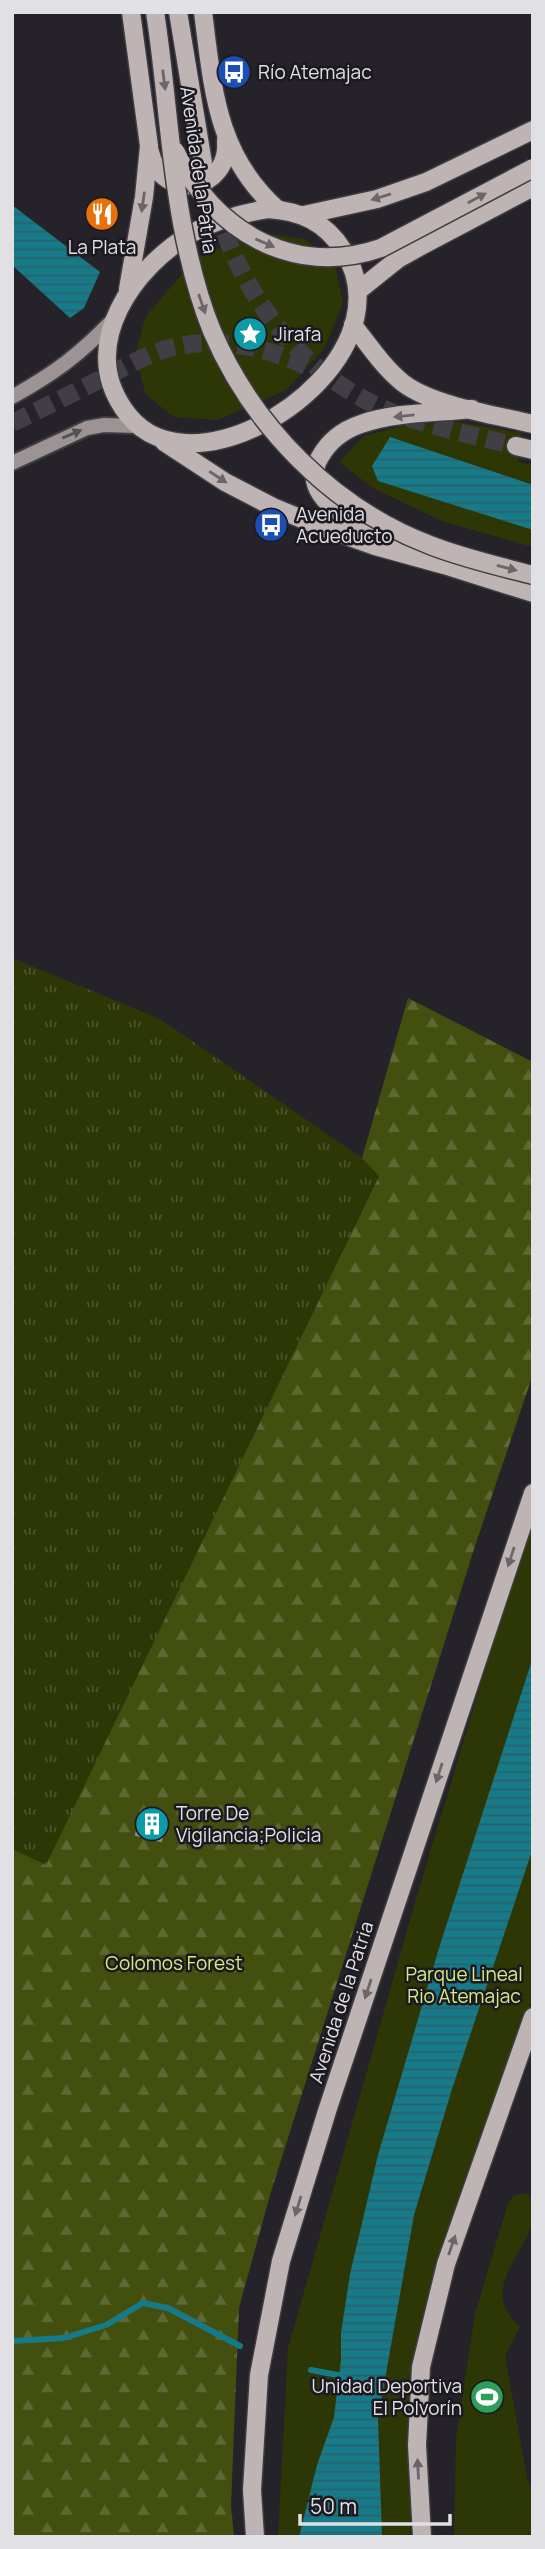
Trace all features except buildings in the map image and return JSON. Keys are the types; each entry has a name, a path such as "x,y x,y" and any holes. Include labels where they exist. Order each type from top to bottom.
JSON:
{"main road":[{"path":"131,12 153,165 167,179 185,186 195,185 214,176 220,168 227,148 226,137"},
{"name":"Avenida de la Patria","path":"155,12 170,142 190,258 212,332 243,388 288,449 342,497 399,531 460,556 533,575"},
{"name":"Avenida de la Patria","path":"178,12 204,163"},
{"name":"Avenida de la Patria","path":"203,12 213,88 226,137 248,179 261,196 278,210"},
{"path":"304,215 377,199 426,182 533,130"},
{"path":"170,142 194,184 236,228 278,249 321,257 354,256 381,248 533,168"},
{"path":"127,293 144,197 149,146"},
{"path":"358,291 398,259 423,244 533,187"},
{"path":"161,440 187,443 215,441 264,425 287,411 331,366 354,325 358,291 349,259 336,238 323,226 304,215 278,210 242,213 193,233 155,261 127,293 113,320 107,346 107,370 114,395 136,426 225,482 273,507 375,546 533,593"},
{"path":"12,397 53,374 82,352 113,320"},
{"path":"354,325 386,367 404,384 427,396 533,424"},
{"path":"444,565 334,509 321,496 315,484 315,471 318,460 339,434 359,424 385,418 472,409"},
{"path":"12,463 87,428 104,425 136,426"},
{"name":"Avenida de la Patria","path":"255,2537 252,2490 259,2375 281,2261 328,2108 533,1493"},
{"path":"422,2537 417,2445 422,2367 446,2264 533,2017"}],"green space":[{"path":"254,232 305,239 335,265 343,303 324,349 286,390 218,420 174,417 146,395 135,355 146,316 195,259"},
{"path":"458,422 521,433 518,462 533,465 533,547 442,521 373,488 339,462 364,436 405,425"},
{"path":"12,958 160,1019 362,1158 379,1175 46,1866 12,1849"},
{"name":"Colomos Forest","path":"408,998 533,1062 533,1374 475,1546 270,2195 239,2308 231,2505 234,2537 12,2537 12,1849 46,1865 379,1176 362,1158"},
{"name":"Parque Lineal Rio Atemajac","path":"533,1526 533,1996 428,2308 410,2410 410,2537 278,2537 288,2348 418,1892 513,1577"},
{"name":"Unidad Deportiva El Polvorín","path":"524,2193 533,2197 532,2224 506,2276 503,2301 508,2314 520,2327 505,2356 528,2482 533,2486 533,2537 454,2537 456,2439 475,2314 508,2203 515,2195"}],"water":[{"path":"12,205 100,272 84,308 70,318 12,265"},
{"path":"390,437 533,485 533,530 378,481 372,466"},
{"path":"533,1657 533,1848 452,2089 414,2215 378,2419 382,2537 299,2537 317,2465 334,2417 341,2360 341,2333 350,2274 378,2155 439,1948"}],"waterway":[{"path":"12,2341 64,2338 106,2325 143,2303 168,2308 240,2346"},
{"path":"311,2370 343,2376"}],"tunnel":[{"path":"216,207 244,276 263,308 311,362 340,385 373,404 421,422 516,446"},
{"path":"12,423 142,358 181,346 200,343 238,345 276,354 310,368"}],"place":[{"name":"Río Atemajac","path":"234,72"},
{"name":"La Plata","path":"102,214"},
{"name":"Jirafa","path":"250,334"},
{"name":"Avenida Acueducto","path":"271,525"},
{"name":"Torre De Vigilancia;Policia","path":"152,1824"},
{"name":"Unidad Deportiva El Polvorín","path":"487,2397"}]}
